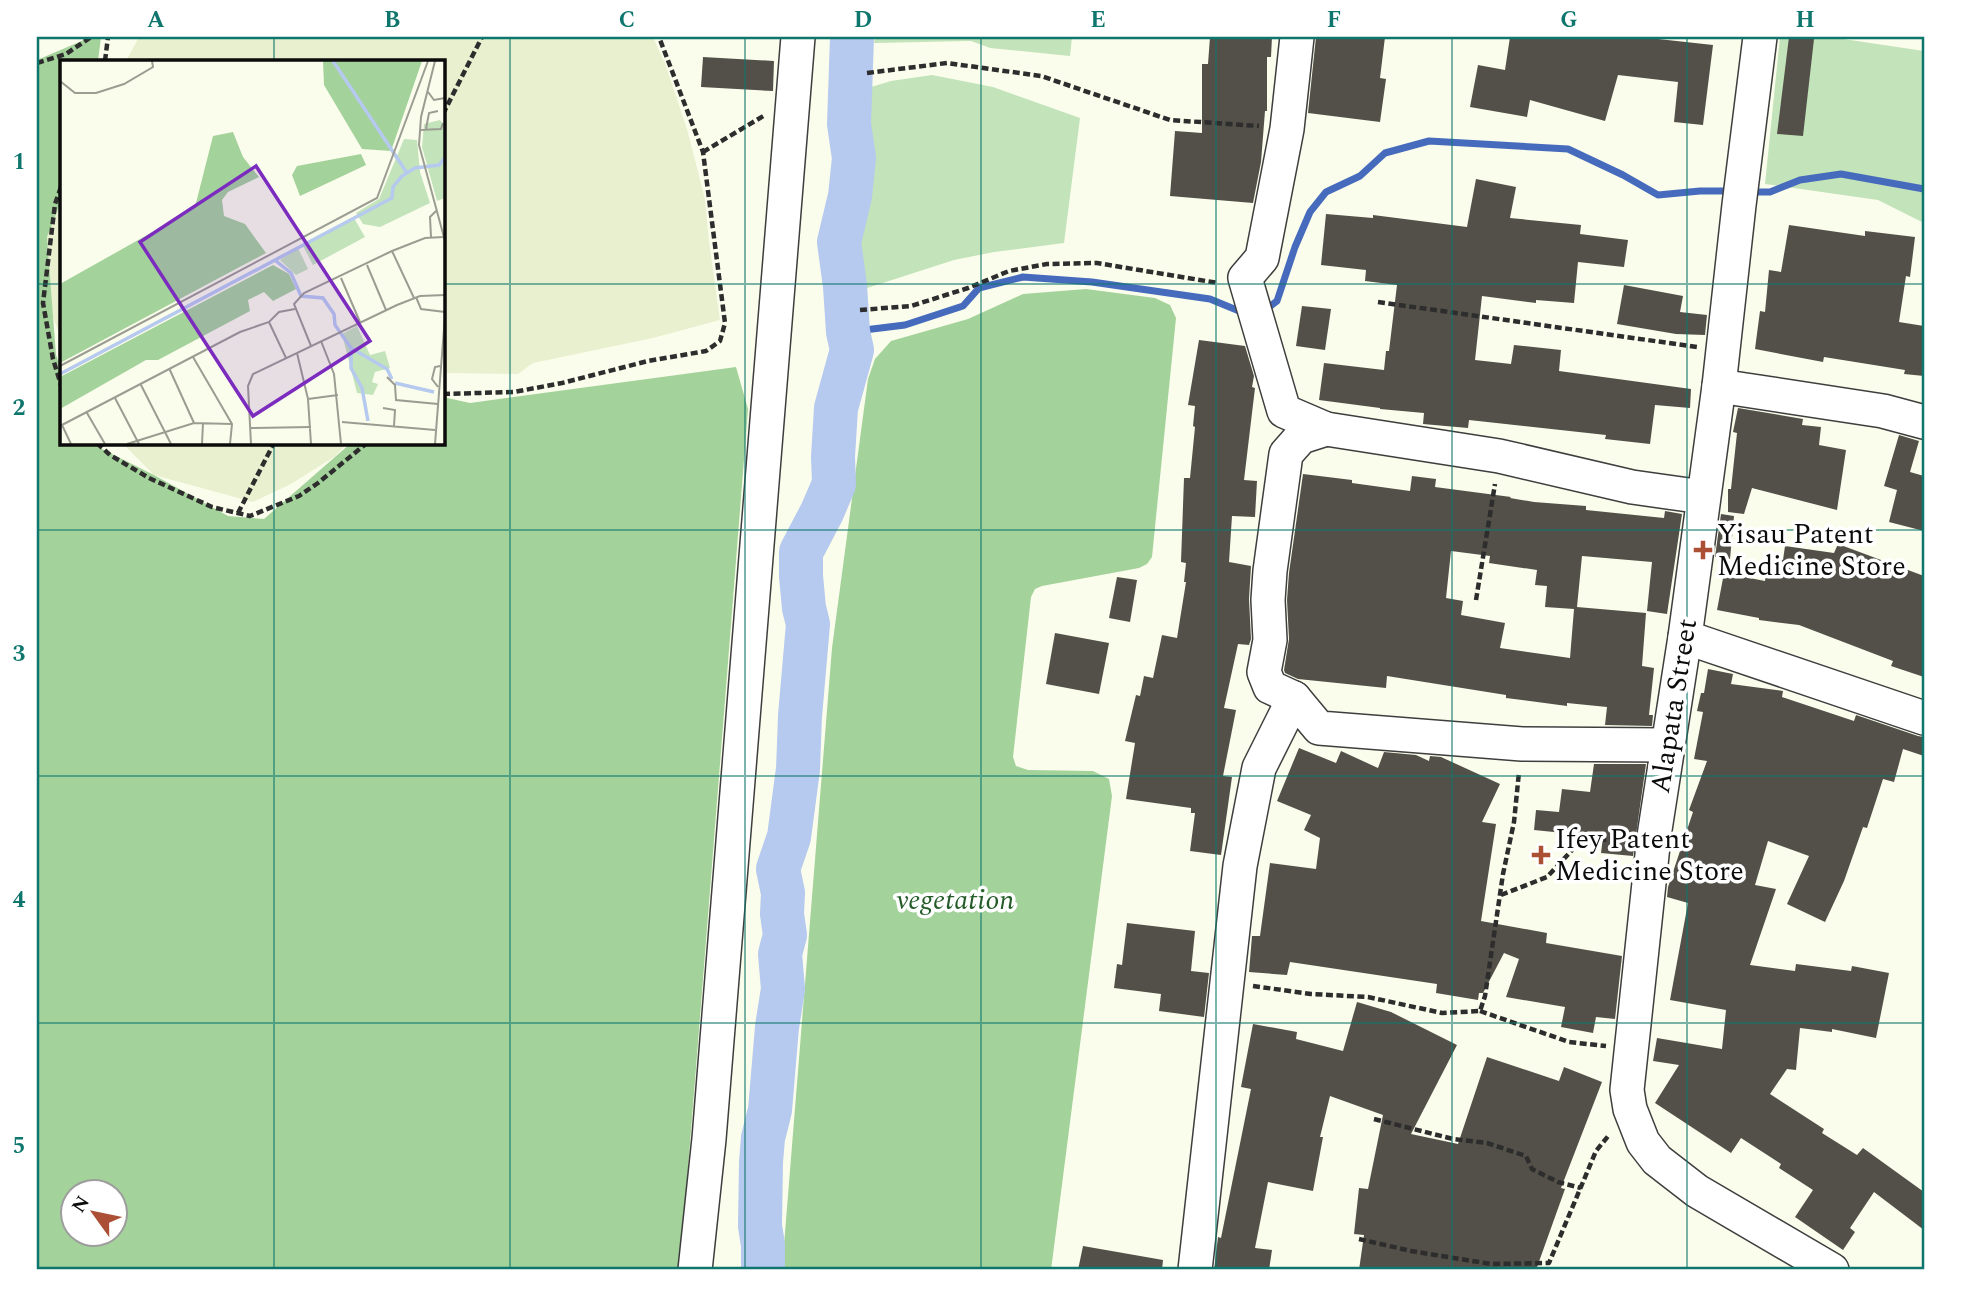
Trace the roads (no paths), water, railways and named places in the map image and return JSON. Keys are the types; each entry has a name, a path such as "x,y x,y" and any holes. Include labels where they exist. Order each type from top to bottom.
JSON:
{"street":[{"path":"695,1270 710,1125 798,37"},
{"path":"1297,37 1287,129 1262,258 1245,278 1284,411 1326,429 1499,456 1632,487 1703,497"},
{"name":"Alapata Street","path":"1760,37 1719,386 1685,637 1654,836 1627,1090 1630,1109 1643,1142 1657,1160 1697,1191 1832,1270"},
{"path":"1719,386 1883,411 1924,422"},
{"path":"1326,429 1301,437 1286,454 1268,600 1270,640 1264,672 1270,687 1294,698 1319,728 1522,744 1667,745"},
{"path":"1685,637 1924,718"},
{"path":"1195,1270 1240,866 1259,768 1294,698"}],"waterway":[{"path":"763,1270 760,1226 761,1162 763,1138 770,1110 783,989 780,954 785,935 783,893 778,869 789,837 798,769 808,624 804,608 801,552 834,484 836,408 852,350 839,242 850,196 854,158 849,124 852,37"},
{"path":"1264,311 1277,301 1310,212 1326,192 1360,176 1385,153 1429,141 1568,149 1658,195 1731,191"},
{"path":"1750,192 1770,192 1800,180 1841,174 1924,189"},
{"path":"848,332 905,325 963,306 979,288 1023,277 1092,282 1210,299 1244,313"}],"place":[{"name":"Yisau Patent Medicine Store","path":"1703,550"},
{"name":"Ifey Patent Medicine Store","path":"1541,855"}],"park label":[{"name":"vegetation","path":"955,900"}]}
